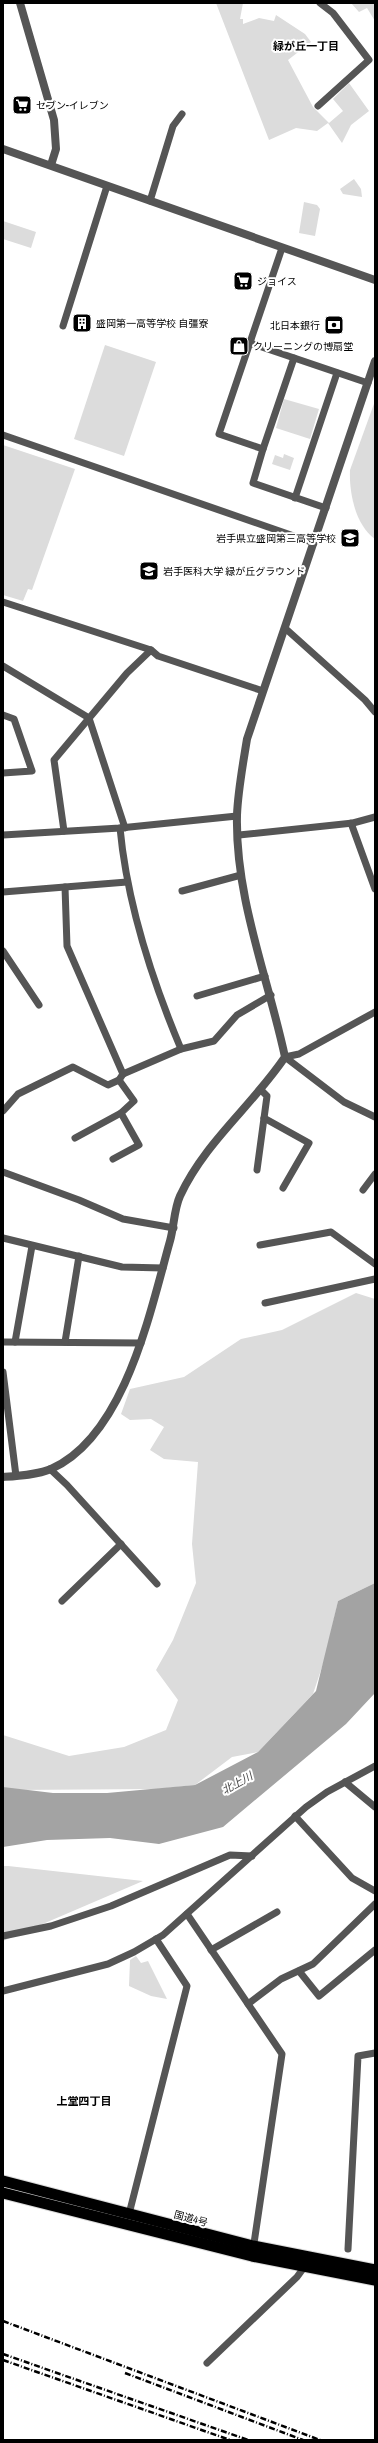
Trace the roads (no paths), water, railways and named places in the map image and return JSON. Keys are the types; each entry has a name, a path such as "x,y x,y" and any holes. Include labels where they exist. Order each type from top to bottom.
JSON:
{"highway":[{"name":"国道4号","path":"3,2181 129,2214 305,2266 375,2280"},
{"name":"国道4号","path":"3,2193 252,2251 375,2270"}],"street":[{"path":"20,3 54,120 56,148 51,165"},
{"path":"318,106 369,60 332,14 320,3"},
{"path":"150,201 172,126 182,114"},
{"path":"3,149 375,280"},
{"path":"63,326 107,186"},
{"path":"264,449 220,434 282,248"},
{"path":"250,343 368,383"},
{"path":"294,358 253,483 326,508"},
{"path":"375,361 286,629 247,739 237,816 241,875 285,1057 344,1102 375,1117"},
{"path":"295,498 337,373"},
{"path":"3,435 314,543"},
{"path":"3,602 151,650 158,656 263,691"},
{"path":"286,629 366,700 375,712"},
{"path":"64,831 54,760 89,718 151,650"},
{"path":"3,666 89,718 123,828 127,882 165,1010 181,1049"},
{"path":"3,715 14,719 32,770 3,773"},
{"path":"3,835 123,828 237,816"},
{"path":"238,834 351,823 375,817"},
{"path":"351,823 375,889"},
{"path":"182,891 241,875"},
{"path":"3,892 127,882"},
{"path":"65,887 67,946 121,1077 134,1101 121,1113 75,1138"},
{"path":"3,951 39,1005"},
{"path":"197,996 265,976"},
{"path":"3,1110 18,1094 72,1067 108,1085 121,1077 181,1049 214,1041 237,1014 271,995"},
{"path":"3,1477 50,1469 70,1458 112,1410 141,1343 174,1228 180,1198 198,1165 218,1136 261,1090 285,1057 299,1054 375,1012"},
{"path":"257,1170 268,1096 261,1090"},
{"path":"113,1159 139,1145 121,1113"},
{"path":"264,1118 309,1142 283,1188"},
{"path":"3,1172 79,1200 122,1219 174,1228"},
{"path":"363,1190 375,1174"},
{"path":"260,1245 331,1232 375,1264"},
{"path":"3,1238 122,1267 163,1268"},
{"path":"15,1342 32,1246"},
{"path":"66,1342 79,1256"},
{"path":"265,1303 375,1279"},
{"path":"3,1342 141,1343"},
{"path":"3,1372 16,1476"},
{"path":"50,1469 67,1485 157,1584"},
{"path":"62,1601 121,1544"},
{"path":"3,1991 108,1964 156,1939 187,1914 295,1816 327,1792 375,1766"},
{"path":"345,1782 375,1807"},
{"path":"295,1816 352,1878 375,1891"},
{"path":"3,1936 51,1926 111,1906 230,1855 252,1856"},
{"path":"248,2004 281,1979 313,1964 375,1904"},
{"path":"211,1950 277,1912"},
{"path":"187,1914 282,2054 252,2251"},
{"path":"129,2214 187,1986 156,1939"},
{"path":"299,1971 319,1996 375,1950"},
{"path":"348,2249 358,2056 375,2053"},
{"path":"207,2363 297,2277 305,2266"}],"water":[{"name":"北上川","path":"375,1583 375,1693 346,1724 223,1827 159,1844 110,1838 47,1840 3,1847 3,1787 53,1793 107,1793 195,1785 258,1752 316,1691 338,1601"}],"railway":[{"path":"3,2321 320,2440"},
{"path":"3,2354 248,2440"},
{"path":"3,2360 230,2440"},
{"path":"125,2373 303,2440"}],"place":[{"name":"セブン-イレブン","path":"22,105"},
{"name":"ジョイス","path":"243,281"},
{"name":"盛岡第一高等学校 自彊寮","path":"82,323"},
{"name":"北日本銀行","path":"334,325"},
{"name":"クリーニングの博扇堂","path":"239,346"},
{"name":"岩手県立盛岡第三高等学校","path":"350,538"},
{"name":"岩手医科大学 緑が丘グラウンド","path":"149,571"}],"district":[{"name":"緑が丘一丁目","path":"306,46"},
{"name":"上堂四丁目","path":"84,2101"}]}
